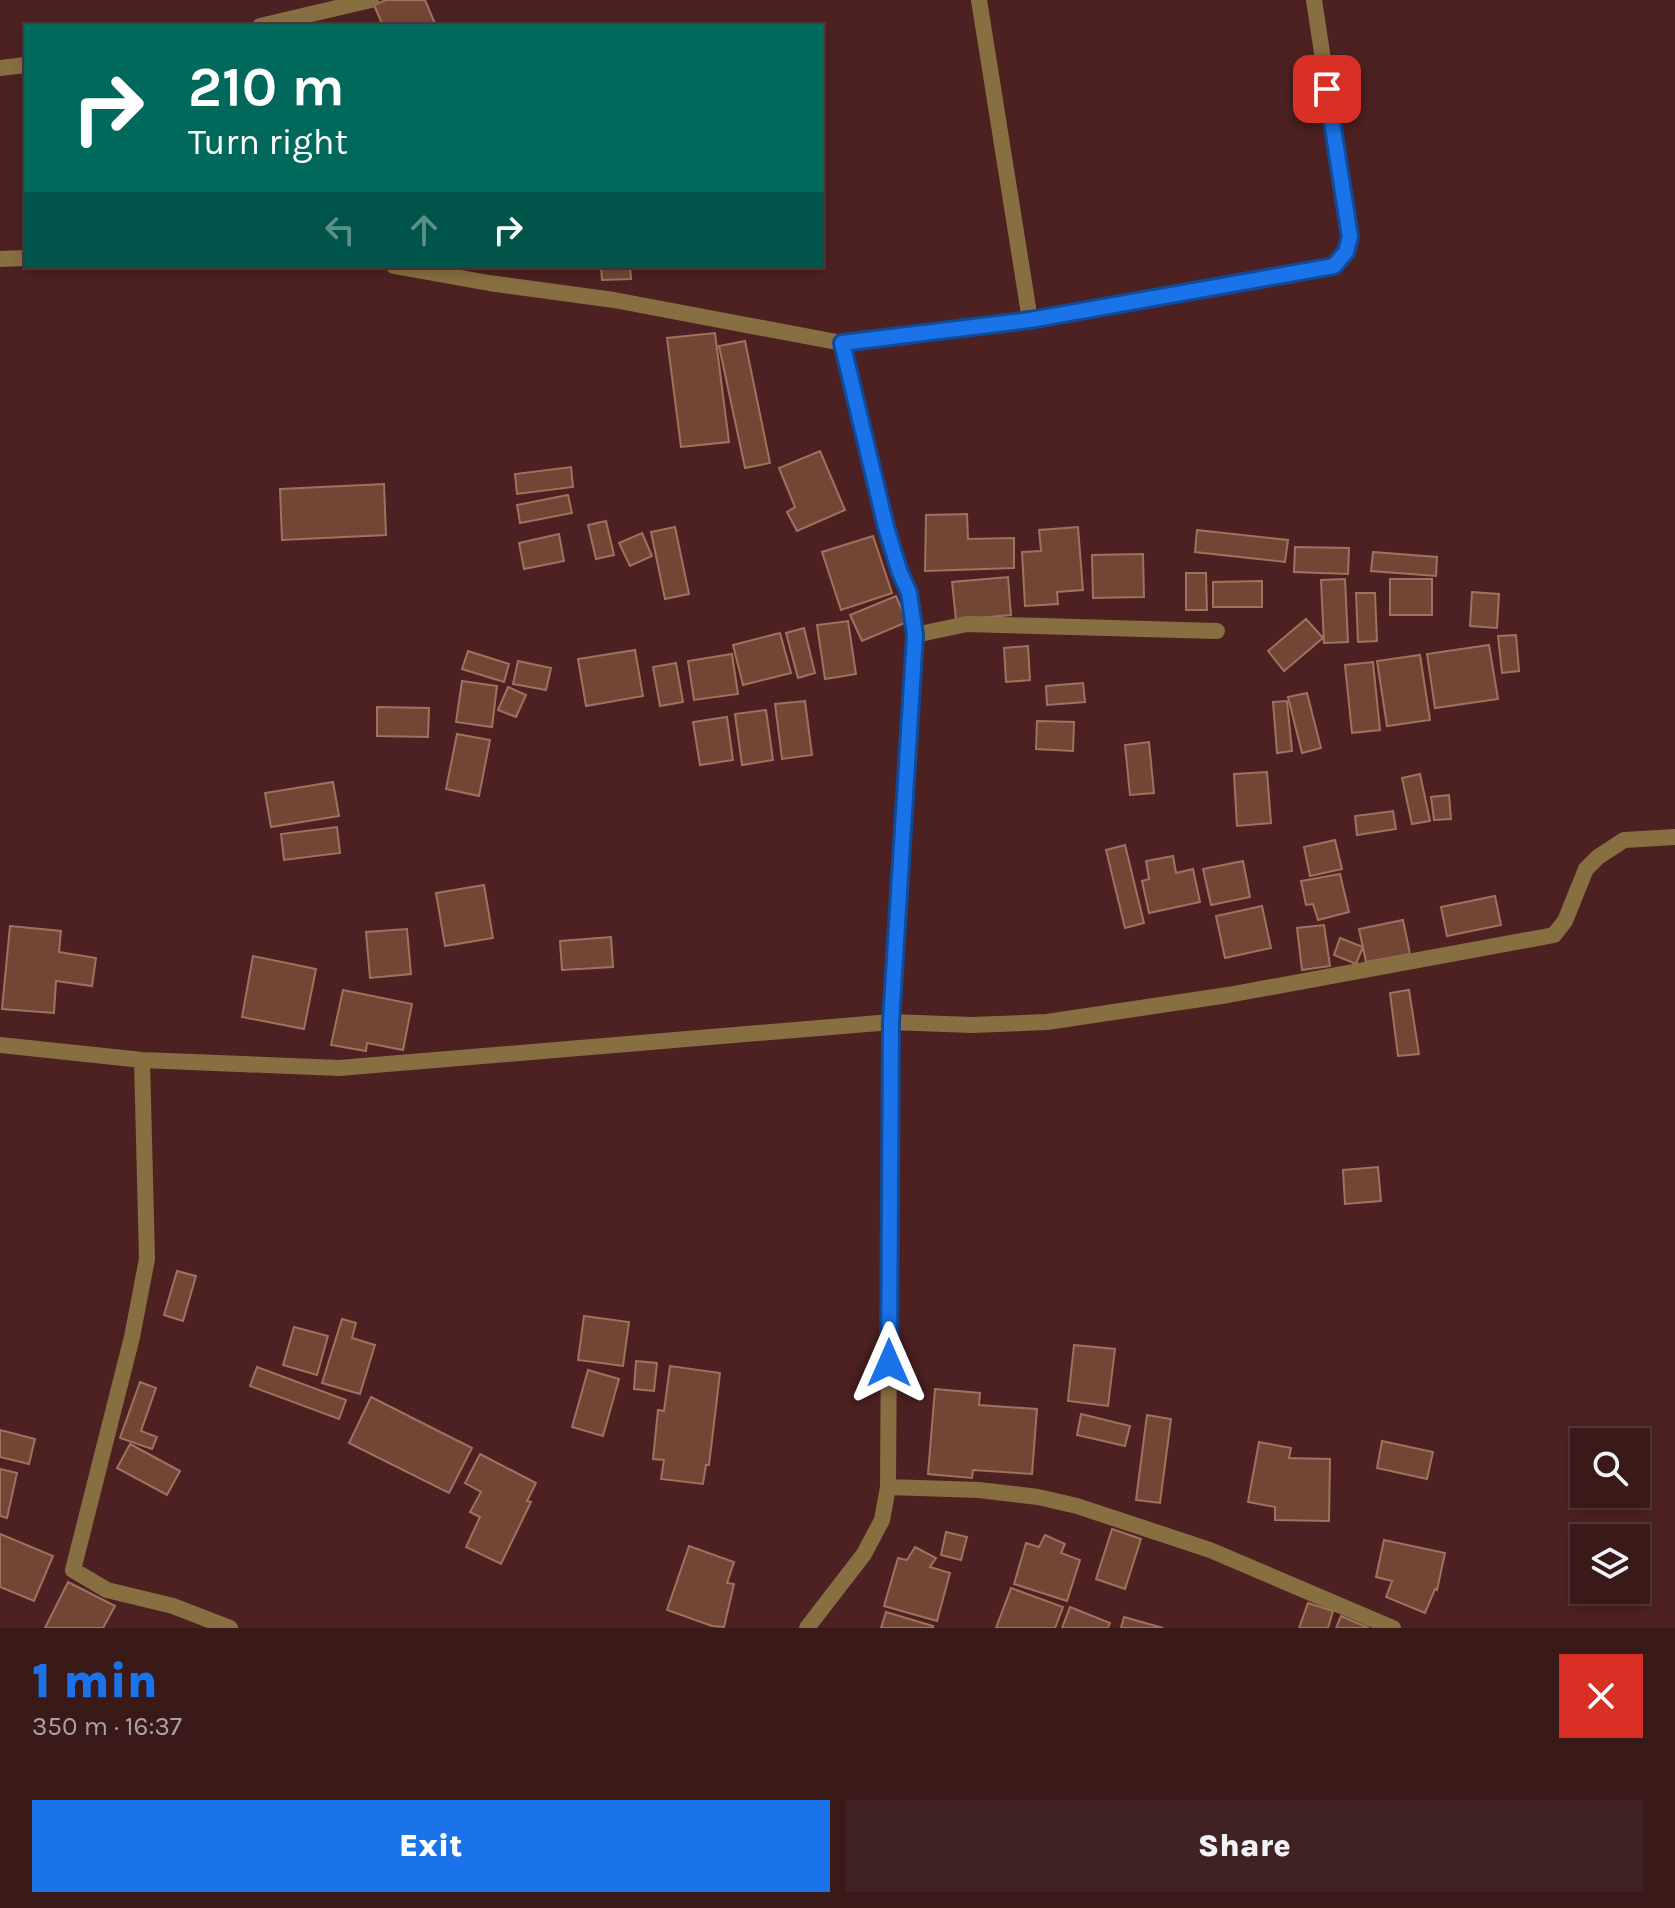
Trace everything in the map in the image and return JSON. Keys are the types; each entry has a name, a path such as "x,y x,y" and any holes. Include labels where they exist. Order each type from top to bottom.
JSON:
{"street":[{"path":"269,24 371,0"},
{"path":"979,0 1030,320"},
{"path":"405,268 614,300 842,343 1030,320 1334,266 1346,252 1350,237 1314,0"},
{"path":"0,68 24,65"},
{"path":"0,259 24,258"},
{"path":"807,1628 864,1554 882,1520 888,1487 891,1022 915,635 909,593 886,527 842,343"},
{"path":"915,635 967,624 1217,631"},
{"path":"0,1045 142,1060 339,1068 891,1022 971,1025 1047,1022 1228,995 1554,935 1565,921 1586,869 1598,857 1624,840 1675,837"},
{"path":"142,1060 147,1259 132,1337 73,1570 107,1590 173,1606 230,1628"},
{"path":"888,1487 979,1490 1038,1497 1077,1506 1210,1550 1393,1628"}],"building":[{"path":"386,0 425,0 435,24 382,24 374,5"},
{"path":"601,268 630,268 631,279 602,280"},
{"path":"715,333 729,442 681,447 667,338"},
{"path":"745,341 770,463 745,468 719,346"},
{"path":"820,451 845,510 797,531 787,512 795,507 779,468"},
{"path":"571,467 573,487 517,494 515,474"},
{"path":"384,484 386,535 282,540 280,489"},
{"path":"568,495 572,513 520,523 517,505"},
{"path":"967,514 968,539 1014,538 1014,568 925,571 926,515"},
{"path":"606,521 614,555 596,559 588,525"},
{"path":"675,527 689,594 665,599 651,532"},
{"path":"1078,527 1083,590 1057,592 1058,604 1025,606 1022,552 1041,551 1039,530"},
{"path":"1197,530 1288,540 1285,562 1195,552"},
{"path":"642,533 652,556 630,566 619,543"},
{"path":"559,534 564,561 524,569 519,543"},
{"path":"873,536 892,593 841,610 822,552"},
{"path":"1295,547 1349,548 1348,574 1294,572"},
{"path":"1373,552 1437,557 1436,576 1371,571"},
{"path":"1143,554 1144,597 1093,598 1092,555"},
{"path":"1186,573 1206,573 1207,610 1186,610"},
{"path":"1008,577 1011,615 956,620 952,582"},
{"path":"1345,579 1348,642 1324,643 1321,580"},
{"path":"1390,579 1432,579 1432,615 1390,615"},
{"path":"1262,581 1262,607 1213,607 1213,582"},
{"path":"1472,592 1499,594 1497,628 1470,626"},
{"path":"1356,593 1375,593 1377,641 1358,642"},
{"path":"896,596 907,622 862,641 850,615"},
{"path":"1306,619 1323,638 1284,671 1268,651"},
{"path":"848,621 856,674 825,679 817,625"},
{"path":"804,628 815,673 798,678 786,633"},
{"path":"780,633 791,673 743,685 733,645"},
{"path":"1516,635 1519,671 1502,673 1498,636"},
{"path":"1489,645 1498,699 1435,708 1427,654"},
{"path":"1028,646 1030,680 1006,682 1004,648"},
{"path":"635,650 643,696 586,706 578,659"},
{"path":"468,651 509,664 504,682 462,669"},
{"path":"732,654 738,694 694,700 688,661"},
{"path":"1420,655 1430,720 1387,726 1377,661"},
{"path":"518,661 551,668 546,690 513,684"},
{"path":"1373,662 1380,730 1352,733 1345,665"},
{"path":"676,663 683,702 660,706 653,667"},
{"path":"462,681 497,686 492,727 456,722"},
{"path":"1083,683 1085,702 1047,705 1046,686"},
{"path":"508,687 526,695 516,717 498,710"},
{"path":"1307,693 1321,748 1302,753 1288,697"},
{"path":"805,701 812,755 782,759 775,704"},
{"path":"1287,701 1292,751 1277,753 1273,702"},
{"path":"377,707 429,708 428,737 377,736"},
{"path":"766,710 773,760 742,765 735,714"},
{"path":"727,717 733,760 700,765 693,722"},
{"path":"1037,721 1074,722 1073,751 1036,749"},
{"path":"457,734 490,740 479,796 446,789"},
{"path":"1149,742 1154,793 1130,795 1125,745"},
{"path":"1267,772 1271,823 1237,826 1234,774"},
{"path":"1420,774 1430,821 1412,824 1402,778"},
{"path":"333,782 339,816 271,827 265,793"},
{"path":"1449,795 1451,819 1434,820 1431,797"},
{"path":"1393,811 1396,829 1357,835 1355,816"},
{"path":"337,827 340,853 284,860 281,834"},
{"path":"1335,840 1342,869 1310,876 1304,847"},
{"path":"1125,845 1144,923 1125,928 1106,850"},
{"path":"1173,856 1176,873 1193,869 1200,902 1149,913 1142,881 1149,879 1146,861"},
{"path":"1243,861 1250,897 1211,905 1203,869"},
{"path":"1340,874 1349,912 1318,920 1313,904 1306,905 1301,881"},
{"path":"484,885 493,938 445,946 436,893"},
{"path":"1495,896 1501,925 1447,936 1441,907"},
{"path":"1262,906 1271,948 1225,958 1216,916"},
{"path":"1403,920 1410,954 1366,962 1359,929"},
{"path":"1324,925 1330,966 1302,970 1297,928"},
{"path":"10,926 61,931 59,952 96,958 92,986 56,981 54,1013 2,1009"},
{"path":"407,929 411,974 370,978 366,932"},
{"path":"611,937 613,967 562,970 560,941"},
{"path":"1340,938 1363,947 1356,964 1334,955"},
{"path":"253,956 316,969 304,1029 242,1017"},
{"path":"343,990 412,1004 403,1050 367,1043 366,1051 331,1045"},
{"path":"1409,990 1419,1054 1398,1056 1390,993"},
{"path":"1378,1167 1381,1201 1345,1204 1343,1170"},
{"path":"177,1271 196,1276 183,1321 164,1315"},
{"path":"584,1316 629,1322 623,1366 578,1360"},
{"path":"342,1319 356,1323 352,1338 375,1345 360,1394 322,1383"},
{"path":"294,1327 328,1336 317,1375 283,1365"},
{"path":"1074,1345 1115,1349 1108,1406 1068,1401"},
{"path":"636,1361 657,1363 654,1391 634,1389"},
{"path":"670,1366 720,1373 709,1465 706,1465 703,1484 661,1479 664,1460 653,1459 658,1410 664,1411"},
{"path":"257,1367 346,1400 339,1419 250,1386"},
{"path":"588,1370 619,1379 603,1436 572,1427"},
{"path":"140,1382 156,1388 141,1431 157,1437 152,1449 120,1438"},
{"path":"935,1389 980,1393 979,1405 1037,1409 1032,1474 973,1470 972,1478 928,1474"},
{"path":"371,1397 472,1448 449,1493 349,1443"},
{"path":"1081,1414 1130,1426 1125,1446 1077,1435"},
{"path":"1147,1415 1171,1419 1160,1503 1136,1500"},
{"path":"0,1430 35,1439 29,1464 0,1457"},
{"path":"1382,1441 1433,1452 1427,1479 1377,1468"},
{"path":"1259,1442 1291,1448 1289,1458 1330,1459 1329,1521 1275,1520 1275,1507 1248,1502"},
{"path":"130,1444 180,1471 167,1495 117,1468"},
{"path":"480,1454 536,1483 527,1501 531,1502 501,1564 466,1547 480,1517 470,1512 481,1492 465,1483"},
{"path":"0,1469 17,1473 7,1518 0,1516"},
{"path":"1112,1529 1141,1539 1125,1589 1096,1579"},
{"path":"946,1532 967,1537 961,1560 941,1555"},
{"path":"0,1534 53,1556 34,1601 0,1587"},
{"path":"1045,1535 1065,1544 1061,1553 1080,1560 1067,1601 1014,1584 1026,1543 1039,1547"},
{"path":"1384,1540 1445,1553 1437,1590 1425,1613 1386,1597 1392,1581 1376,1577"},
{"path":"689,1546 734,1562 727,1583 734,1584 724,1627 712,1626 667,1610"},
{"path":"915,1547 936,1558 930,1567 950,1573 937,1621 884,1606 898,1558 907,1560"},
{"path":"68,1582 115,1606 103,1628 45,1628"},
{"path":"1011,1588 1063,1607 1055,1628 996,1628"},
{"path":"1308,1603 1333,1611 1328,1628 1299,1628"},
{"path":"1070,1607 1110,1623 1108,1628 1062,1628"},
{"path":"886,1612 933,1626 933,1628 881,1628"},
{"path":"1341,1616 1369,1628 1336,1628"},
{"path":"1124,1617 1163,1628 1121,1628"}],"route":[{"path":"889,1363 891,1022 915,635 909,593 886,527 842,343 1030,320 1334,266 1346,252 1350,237 1327,89"}]}
